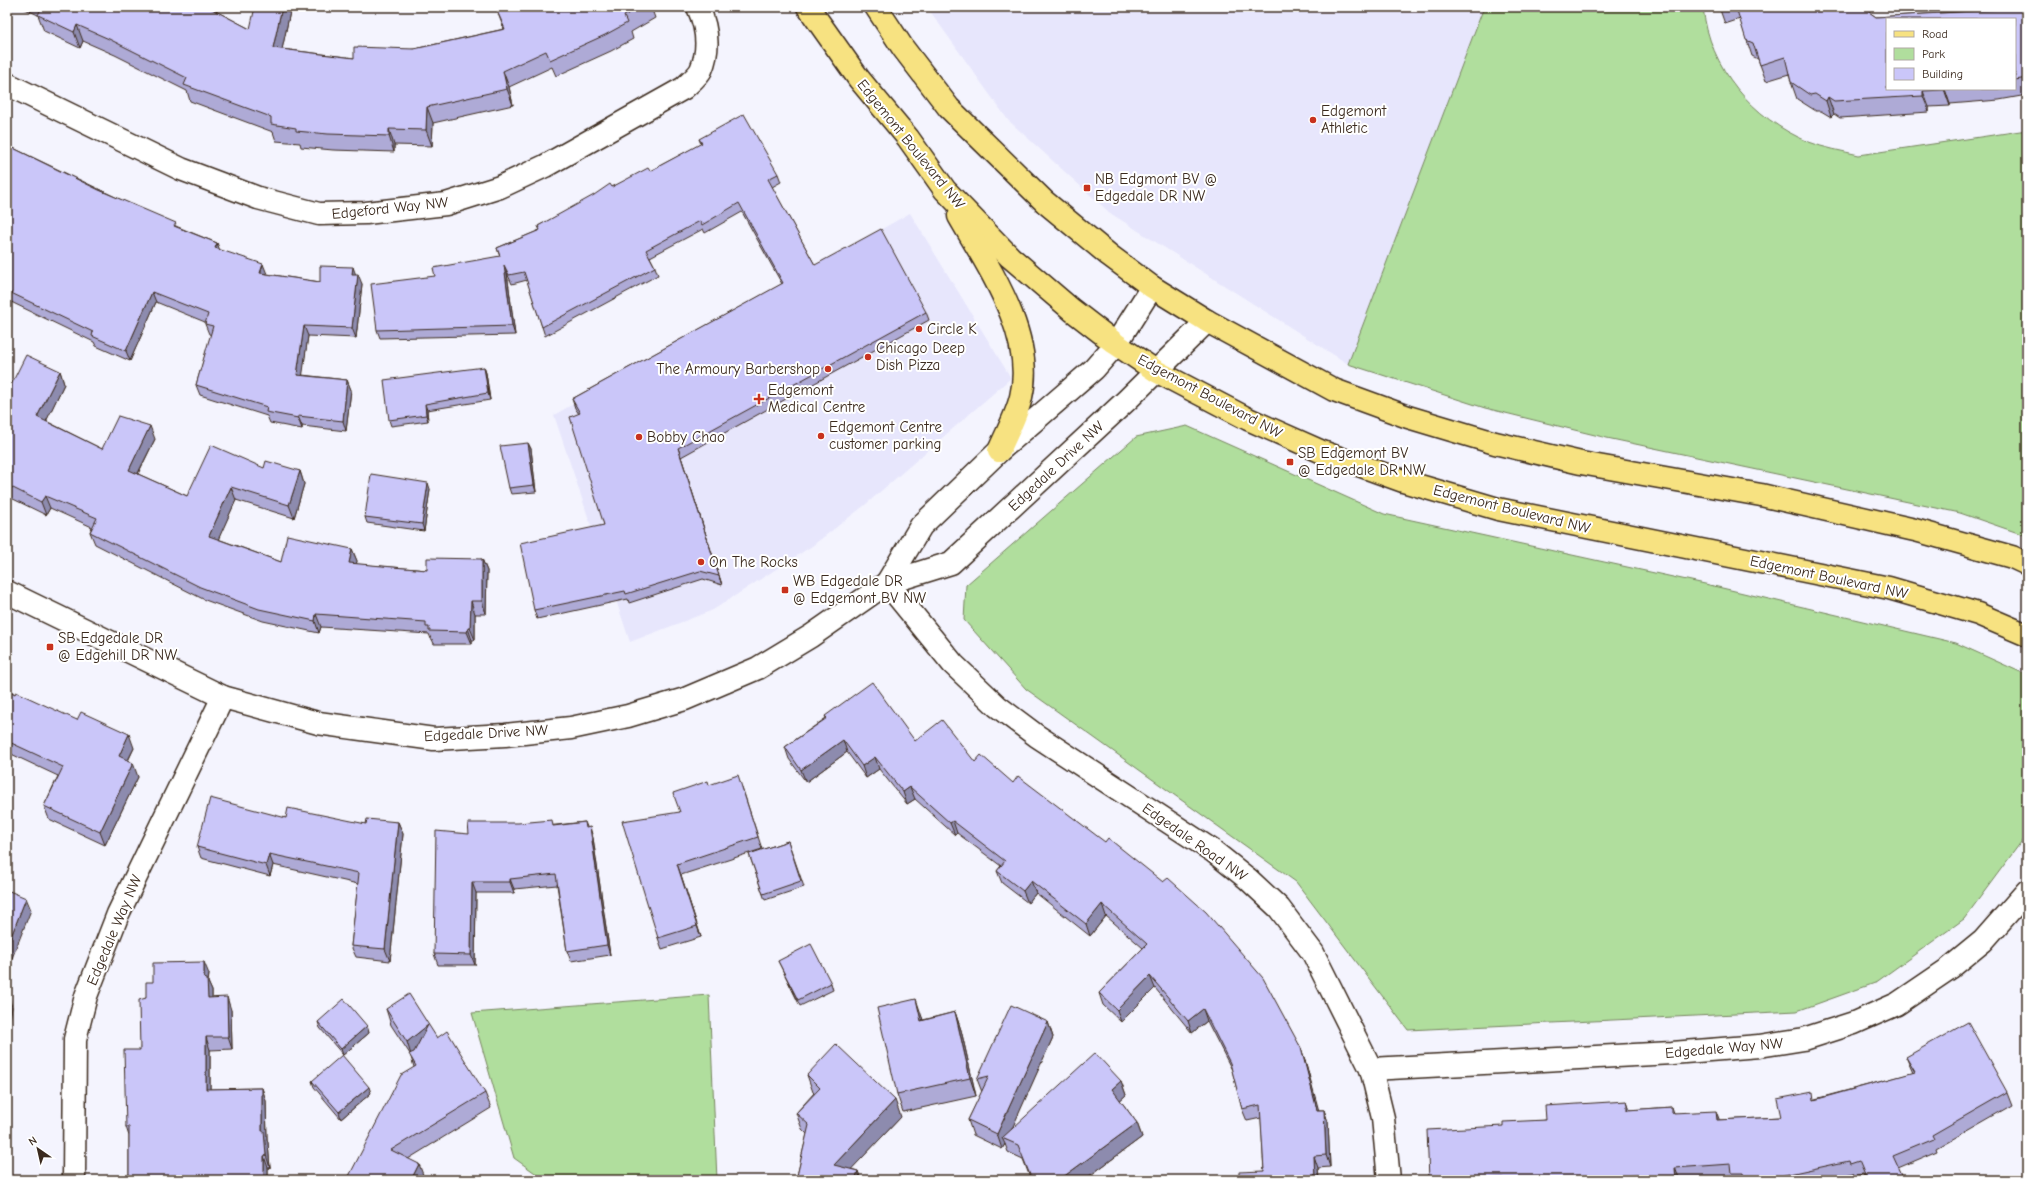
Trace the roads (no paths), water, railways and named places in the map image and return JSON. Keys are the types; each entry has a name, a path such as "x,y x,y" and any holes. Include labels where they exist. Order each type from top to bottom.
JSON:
{"main road":[{"name":"Edgemont Boulevard NW","path":"808,7 859,79 908,138 945,190 1010,257 1072,310 1116,344 1156,371 1248,419 1320,451 1404,482 1498,509 1889,588 1978,614 2027,635"},
{"path":"876,7 904,48 949,108 1045,202 1109,255 1152,287 1207,321 1334,390 1408,417 1495,443 1581,463 1760,495 1915,530 2012,557 2027,564"},
{"path":"945,190 999,287 1020,341 1025,367 1021,398 999,451"}],"street":[{"name":"Edgeford Way NW","path":"7,84 181,169 258,198 319,214 366,213 406,209 446,204 500,187 545,166 684,88 700,71 706,52 707,35 704,20 698,7"},
{"name":"Edgedale Drive NW","path":"887,583 921,526 999,451 1094,369 1116,344 1152,287"},
{"name":"Edgedale Drive NW","path":"7,592 223,697 318,723 434,739 505,736 571,728 628,716 685,699 758,668 811,636 887,583 951,564 1207,321"},
{"name":"Edgedale Road NW","path":"887,583 953,664 997,706 1037,736 1213,851 1248,879 1279,908 1313,953 1371,1069 1383,1118 1389,1180"},
{"name":"Edgedale Way NW","path":"74,1180 75,1039 86,996 118,914 223,697"},
{"name":"Edgedale Way NW","path":"1371,1069 1672,1053 1758,1046 1804,1039 1854,1023 1897,1004 1950,968 1983,941 2027,891"}],"place":[{"name":"Edgemont Athletic","path":"1313,120"},
{"name":"NB Edgmont BV @ Edgedale DR NW","path":"1087,188"},
{"name":"Circle K","path":"919,329"},
{"name":"Chicago Deep Dish Pizza","path":"868,357"},
{"name":"The Armoury Barbershop","path":"828,369"},
{"name":"Edgemont Medical Centre","path":"759,399"},
{"name":"Edgemont Centre customer parking","path":"821,436"},
{"name":"Bobby Chao","path":"639,437"},
{"name":"SB Edgemont BV @ Edgedale DR NW","path":"1290,462"},
{"name":"On The Rocks","path":"701,562"},
{"name":"WB Edgedale DR @ Edgemont BV NW","path":"785,590"},
{"name":"SB Edgedale DR @ Edgehill DR NW","path":"50,647"}]}
